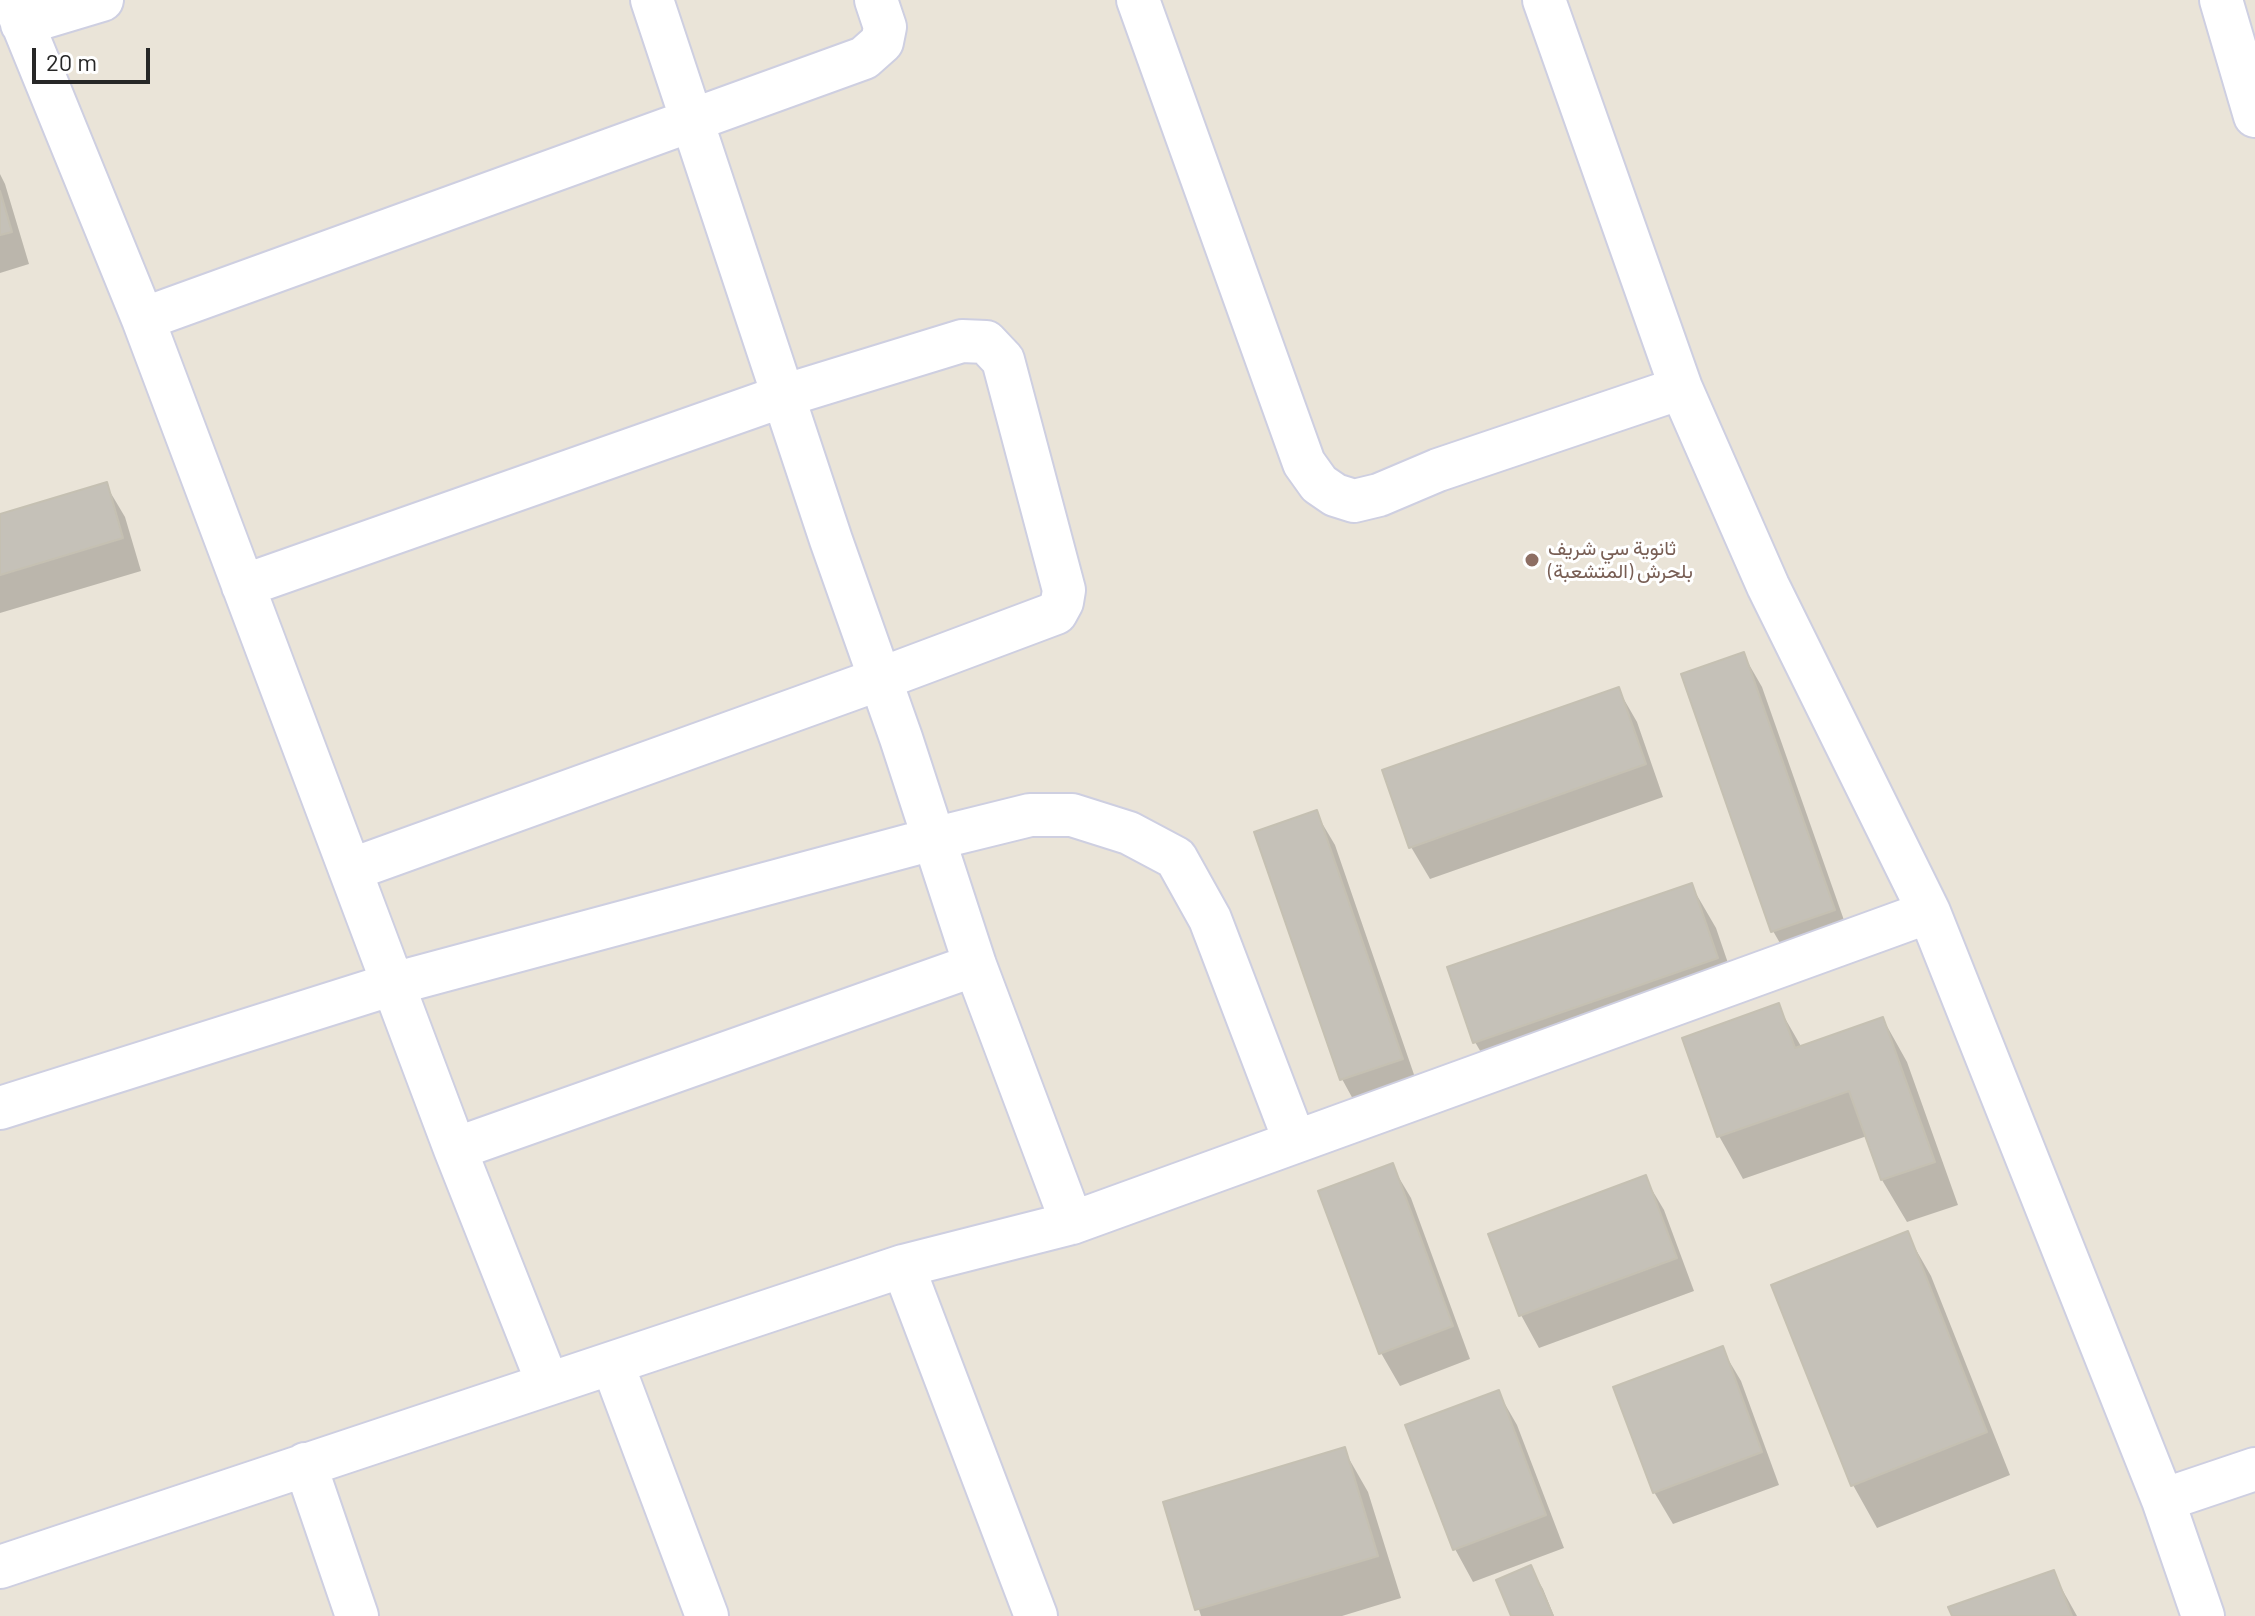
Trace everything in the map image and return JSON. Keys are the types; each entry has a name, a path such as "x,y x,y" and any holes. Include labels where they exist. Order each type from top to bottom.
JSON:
{"street":[{"path":"102,0 17,12 143,319 455,1149 548,1384"},
{"path":"652,0 975,965 1072,1223"},
{"path":"143,319 864,58 882,42 885,27 876,0"},
{"path":"1138,0 1304,463 1319,484 1335,495 1354,501 1379,495 1438,470 1681,388"},
{"path":"1544,0 1681,388 1768,586 1929,912 2163,1500 2203,1616"},
{"path":"2221,0 2255,116"},
{"path":"243,586 783,396 962,341 986,342 1003,360 1064,590 1056,613 350,870"},
{"path":"0,1108 393,984 933,839 1030,815 1072,815 1129,833 1176,858 1210,919 1295,1142"},
{"path":"0,1567 903,1266 1072,1223 1929,912"},
{"path":"455,1149 975,965"},
{"path":"903,1266 1036,1616"},
{"path":"612,1363 707,1616"},
{"path":"305,1464 357,1616"},
{"path":"2163,1500 2255,1469"}],"building":[{"path":"0,191 12,232 0,235"},
{"path":"107,482 123,538 0,575 0,514"},
{"path":"1744,652 1835,910 1771,932 1681,674"},
{"path":"1619,687 1646,764 1409,848 1382,770"},
{"path":"1317,810 1403,1059 1340,1080 1254,832"},
{"path":"1692,883 1718,958 1473,1043 1447,967"},
{"path":"1779,1003 1795,1048 1883,1017 1935,1162 1881,1180 1849,1091 1717,1137 1682,1038"},
{"path":"1393,1163 1453,1326 1379,1354 1318,1191"},
{"path":"1646,1175 1677,1258 1519,1316 1488,1234"},
{"path":"1908,1231 1987,1432 1851,1486 1771,1285"},
{"path":"1723,1346 1762,1452 1653,1493 1613,1387"},
{"path":"1499,1390 1546,1515 1453,1550 1405,1425"},
{"path":"1345,1447 1378,1556 1195,1610 1163,1502"},
{"path":"1531,1565 1553,1616 1511,1616 1496,1580"},
{"path":"2054,1570 2072,1616 1952,1616 1948,1607"}],"place":[{"name":"ثانوية سي شريف بلحرش (المتشعبة)","path":"1532,560"}]}
